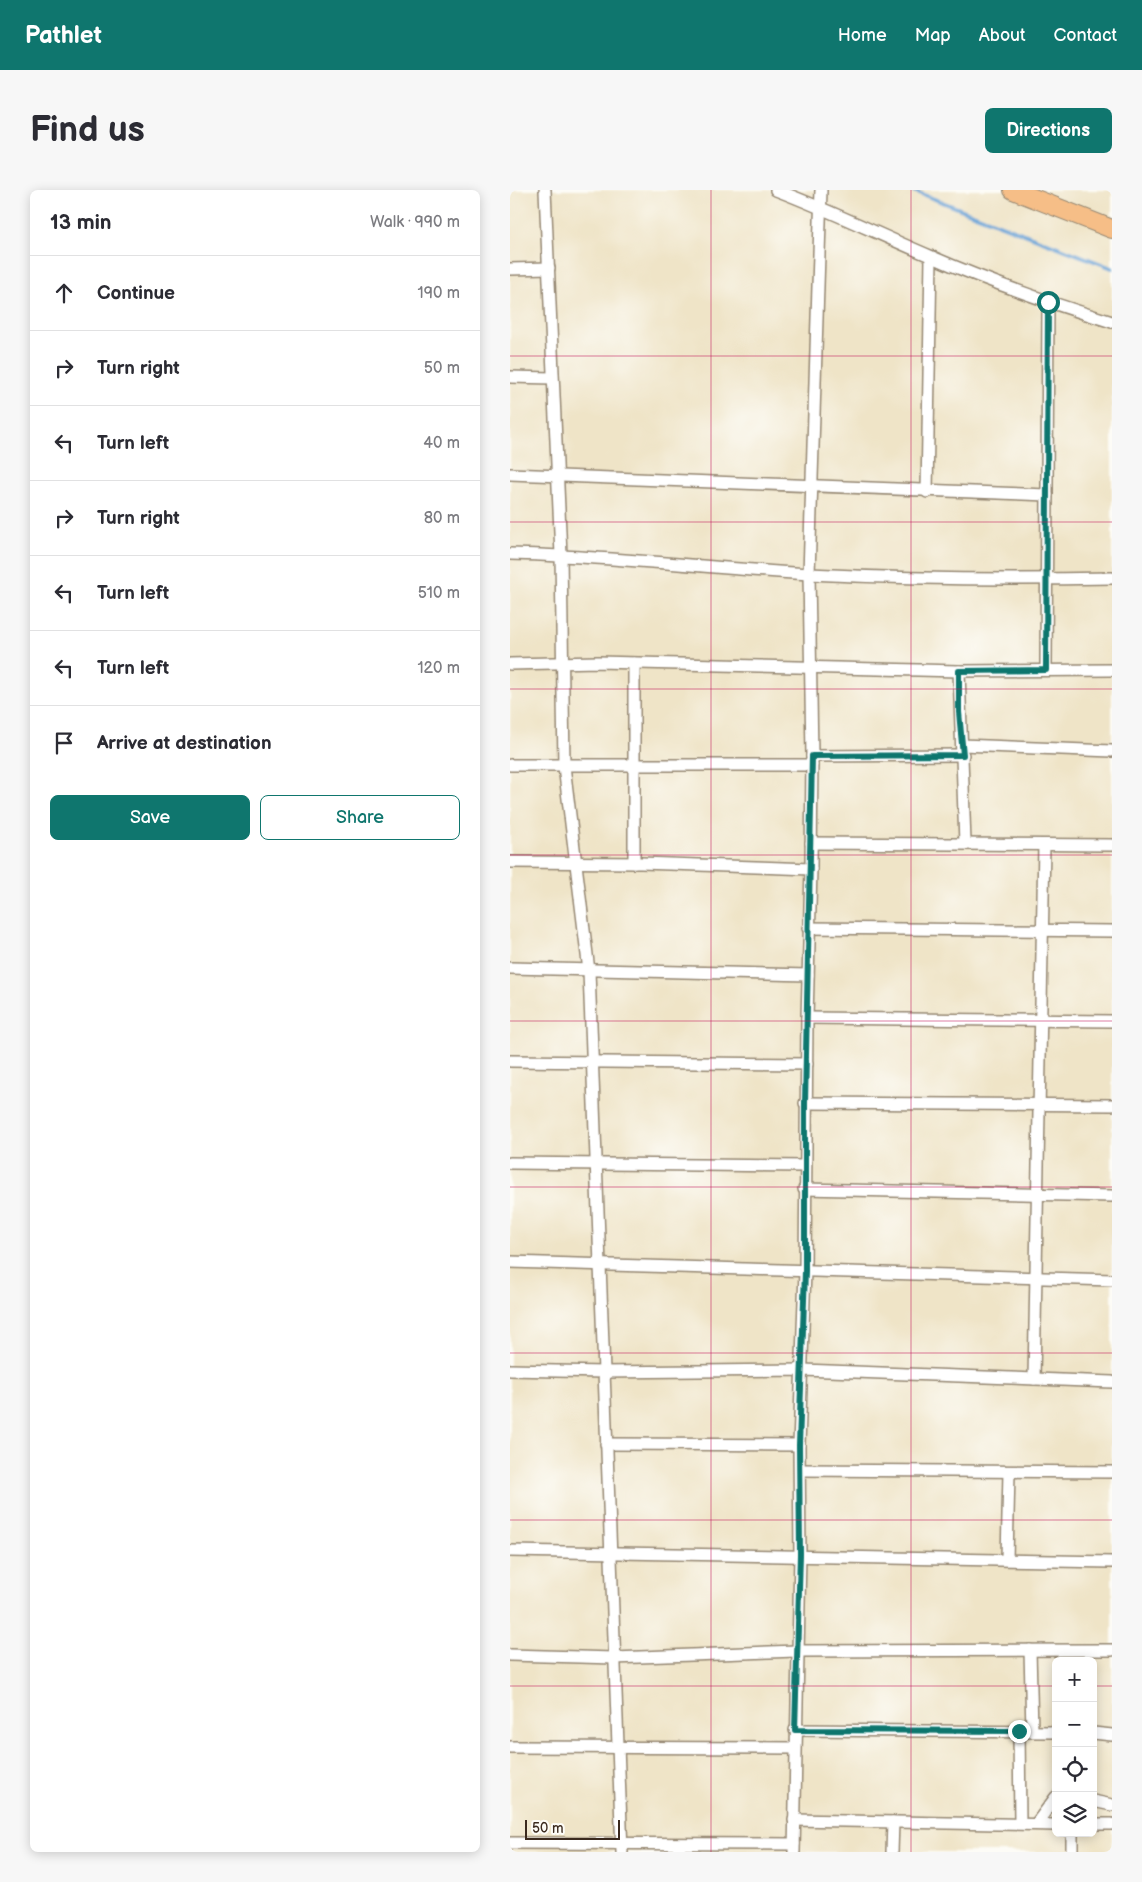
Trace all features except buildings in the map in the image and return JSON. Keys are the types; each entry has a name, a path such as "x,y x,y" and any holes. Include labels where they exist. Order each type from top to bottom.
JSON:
{"main road":[{"path":"1020,191 1112,230"}],"street":[{"path":"545,190 561,555 564,766 574,863 589,971 622,1848"},
{"path":"776,190 821,207 931,257 1048,302 1112,322"},
{"path":"510,1843 622,1848 794,1848 796,1650 800,1554 799,1445 803,1370 805,1103 811,869 812,761 809,574 821,190"},
{"path":"927,492 931,257"},
{"path":"510,270 549,268"},
{"path":"1046,670 1048,302"},
{"path":"510,377 552,378"},
{"path":"510,474 927,492 1047,495"},
{"path":"510,554 561,555 809,574 1046,580 1112,578"},
{"path":"634,663 634,863"},
{"path":"510,664 634,663 959,671 1112,670"},
{"path":"959,671 965,844"},
{"path":"510,765 635,766 812,761 962,750 1112,751"},
{"path":"810,843 1112,845"},
{"path":"1034,1379 1038,1104 1044,929 1044,845"},
{"path":"510,862 634,863 811,869"},
{"path":"808,928 1112,931"},
{"path":"510,968 808,974"},
{"path":"807,1018 1112,1021"},
{"path":"510,1061 807,1064"},
{"path":"805,1103 1112,1105"},
{"path":"510,1163 805,1166"},
{"path":"804,1189 1112,1196"},
{"path":"510,1262 1112,1280"},
{"path":"510,1370 603,1372 803,1370 1112,1382"},
{"path":"606,1444 799,1445"},
{"path":"800,1470 1112,1472"},
{"path":"1007,1559 1009,1472"},
{"path":"510,1551 800,1554 1112,1562"},
{"path":"510,1655 614,1658 796,1650 1112,1650"},
{"path":"1030,1650 1032,1731"},
{"path":"795,1730 1052,1732"},
{"path":"1019,1731 1020,1823"},
{"path":"1097,1733 1112,1735"},
{"path":"510,1747 795,1748"},
{"path":"1036,1824 1052,1802"},
{"path":"1097,1802 1112,1805"},
{"path":"794,1820 1052,1824"},
{"path":"892,1822 892,1852"},
{"path":"1097,1824 1112,1824"},
{"path":"1072,1837 1072,1852"}],"waterway":[{"path":"911,190 1112,268"}],"route":[{"path":"1019,1731 795,1730 800,1554 799,1445 805,1271 804,1189 808,928 811,869 812,756 963,755 959,712 959,671 1046,670 1048,302"}]}
